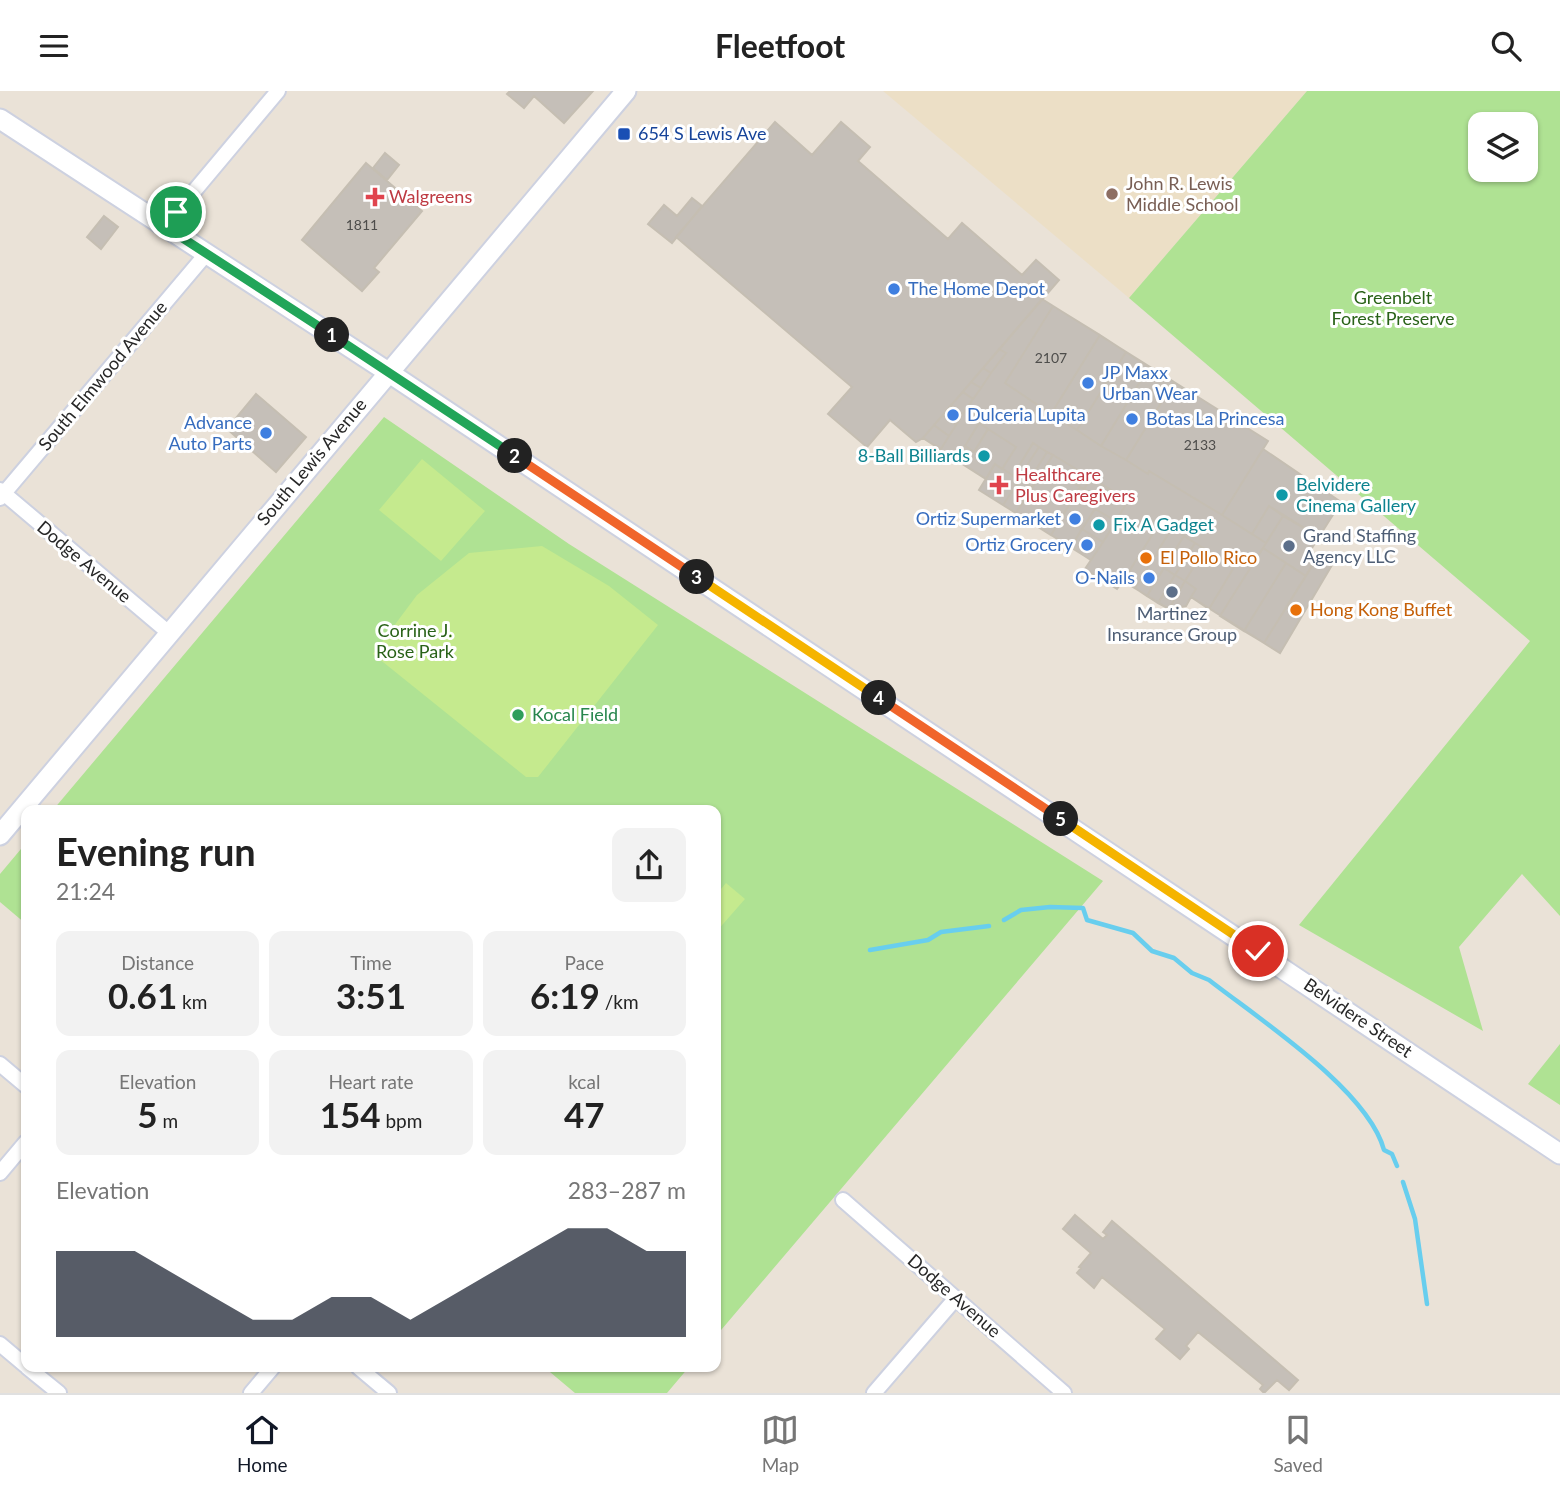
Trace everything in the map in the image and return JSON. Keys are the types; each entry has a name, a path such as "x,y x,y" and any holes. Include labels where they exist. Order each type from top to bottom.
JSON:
{"main road":[{"name":"South Lewis Avenue","path":"25,805 626,91"},
{"name":"Belvidere Street","path":"0,119 388,372 1560,1154"},
{"name":"South Lewis Avenue","path":"0,835 21,810"}],"street":[{"path":"164,226 278,91"},
{"name":"South Elmwood Avenue","path":"1,494 207,253"},
{"name":"Dodge Avenue","path":"1,494 169,633"},
{"path":"0,1064 21,1082"},
{"path":"0,1173 21,1148"},
{"name":"Dodge Avenue","path":"843,1200 1064,1393"},
{"path":"874,1393 956,1298"},
{"path":"0,1344 21,1361"},
{"path":"34,1372 59,1393"},
{"path":"251,1393 269,1372"},
{"path":"364,1372 389,1393"}],"shaded area":[{"name":"John R. Lewis Middle School","path":"883,91 1307,91 1129,298"}],"green space":[{"name":"Greenbelt Forest Preserve","path":"1307,91 1560,91 1560,916 1522,874 1459,947 1483,1031 1299,925 1530,641 1129,298"},
{"name":"Corrine J. Rose Park","path":"384,417 569,544 1103,881 721,1330 721,805 57,805"},
{"path":"422,459 485,511 441,561 379,510"},
{"name":"Kocal Field","path":"542,546 609,586 658,625 538,777 526,777 373,654 417,595 469,553"},
{"path":"21,849 21,920 0,902 0,874"},
{"path":"726,883 745,899 721,926 721,889"},
{"path":"1560,1044 1560,1105 1528,1084"},
{"path":"550,1372 685,1372 667,1393 575,1393"}],"building":[{"path":"510,91 593,91 564,123 534,96 524,108 507,94"},
{"name":"The Home Depot","path":"775,122 812,155 841,122 870,147 858,161 948,239 962,223 1022,275 1036,260 1059,280 923,438 916,442 890,420 867,447 828,414 852,387 676,237"},
{"path":"385,153 399,165 387,180 373,168"},
{"name":"Walgreens","path":"366,163 422,211 374,268 379,272 362,291 302,240"},
{"path":"692,198 702,206 672,243 648,224 664,205 677,216"},
{"path":"104,216 118,227 101,249 87,237"},
{"path":"1042,299 1268,441 1263,449 1341,502 1310,551 1332,565 1280,653 1191,597 1186,606 1169,609 1123,581 1117,589 1085,569 1091,560 979,490 986,479 923,438"},
{"path":"1053,306 1100,335 1051,414 1005,383"},
{"name":"JP Maxx Urban Wear","path":"1100,335 1126,352 1077,430 1051,414"},
{"path":"999,349 1006,353 991,373 983,368"},
{"path":"1126,352 1149,367 1101,446 1077,430"},
{"path":"1149,367 1174,382 1126,460 1101,446"},
{"path":"983,368 991,373 981,388 971,382"},
{"path":"971,382 981,388 973,399 963,392"},
{"path":"1174,382 1268,441 1222,515 1126,460"},
{"path":"963,392 973,399 963,414 951,405"},
{"name":"Advance Auto Parts","path":"256,394 306,437 276,472 227,429"},
{"name":"Dulceria Lupita","path":"951,405 963,414 956,425 943,415"},
{"path":"943,415 956,425 949,436 934,425"},
{"path":"979,423 988,429 974,452 965,446"},
{"path":"934,425 949,436 941,449 923,438"},
{"name":"8-Ball Billiards","path":"988,429 1016,447 1002,469 995,464 986,479 956,460 965,446 974,452"},
{"path":"1033,443 1039,447 1018,479 1013,476"},
{"path":"1039,447 1047,452 1027,484 1018,479"},
{"name":"Belvidere Cinema Gallery","path":"1263,449 1341,502 1319,537 1269,506 1252,534 1222,515"},
{"path":"1047,452 1053,455 1032,487 1027,484"},
{"path":"1053,455 1091,478 1084,489 1046,466"},
{"name":"Healthcare Plus Caregivers","path":"995,464 1020,480 1003,505 979,490"},
{"path":"1046,466 1080,487 1051,535 1016,513"},
{"path":"1091,478 1108,488 1101,499 1084,489"},
{"name":"Ortiz Supermarket","path":"1080,487 1101,499 1071,547 1051,535"},
{"path":"1108,488 1128,501 1116,521 1095,509"},
{"path":"1269,506 1283,516 1266,543 1252,534"},
{"name":"Fix A Gadget","path":"1095,509 1116,521 1103,542 1082,529"},
{"name":"Grand Staffing Agency LLC","path":"1283,516 1319,537 1310,551 1318,556 1306,576 1263,548"},
{"name":"El Pollo Rico","path":"1161,521 1172,528 1135,588 1123,581"},
{"path":"1172,528 1184,536 1168,561 1156,554"},
{"name":"Ortiz Grocery","path":"1082,529 1103,542 1091,560 1071,547"},
{"path":"1184,536 1195,543 1175,575 1164,568"},
{"path":"1195,543 1205,549 1185,581 1175,575"},
{"path":"1263,548 1286,563 1244,631 1220,616"},
{"path":"1205,549 1234,567 1209,609 1191,597 1196,589 1185,581"},
{"name":"O-Nails","path":"1156,554 1168,561 1147,596 1135,588"},
{"name":"Hong Kong Buffet","path":"1318,556 1332,565 1280,653 1264,643"},
{"path":"1286,563 1306,576 1264,643 1244,631"},
{"path":"1164,568 1175,575 1158,603 1147,596"},
{"name":"Martinez Insurance Group","path":"1175,575 1185,581 1169,609 1158,603"},
{"path":"1075,1215 1103,1239 1107,1235 1103,1232 1112,1221 1298,1380 1289,1390 1277,1380 1264,1393 1260,1389 1263,1385 1198,1332 1186,1346 1189,1349 1180,1359 1156,1339 1165,1329 1102,1277 1094,1288 1077,1273 1091,1253 1063,1229"}],"waterway":[{"path":"1004,920 1021,910 1083,908 1087,920 1133,933 1152,951 1174,958 1192,973 1209,980 1282,1035 1335,1080 1374,1127 1384,1150 1392,1154 1397,1166"},
{"path":"870,950 928,940 941,932 989,926"},
{"path":"1403,1182 1415,1219 1427,1304"}],"place":[{"name":"654 S Lewis Ave","path":"624,134"},
{"name":"John R. Lewis Middle School","path":"1112,194"},
{"name":"Walgreens","path":"375,197"},
{"name":"The Home Depot","path":"894,289"},
{"name":"JP Maxx Urban Wear","path":"1088,383"},
{"name":"Dulceria Lupita","path":"953,415"},
{"name":"Botas La Princesa","path":"1132,419"},
{"name":"Advance Auto Parts","path":"266,433"},
{"name":"8-Ball Billiards","path":"984,456"},
{"name":"Healthcare Plus Caregivers","path":"999,485"},
{"name":"Belvidere Cinema Gallery","path":"1282,495"},
{"name":"Ortiz Supermarket","path":"1075,519"},
{"name":"Fix A Gadget","path":"1099,525"},
{"name":"Ortiz Grocery","path":"1087,545"},
{"name":"Grand Staffing Agency LLC","path":"1289,546"},
{"name":"El Pollo Rico","path":"1146,558"},
{"name":"O-Nails","path":"1149,578"},
{"name":"Martinez Insurance Group","path":"1172,592"},
{"name":"Hong Kong Buffet","path":"1296,610"},
{"name":"Kocal Field","path":"518,715"}],"route":[{"path":"176,212 164,226 811,652 1258,951"}]}
